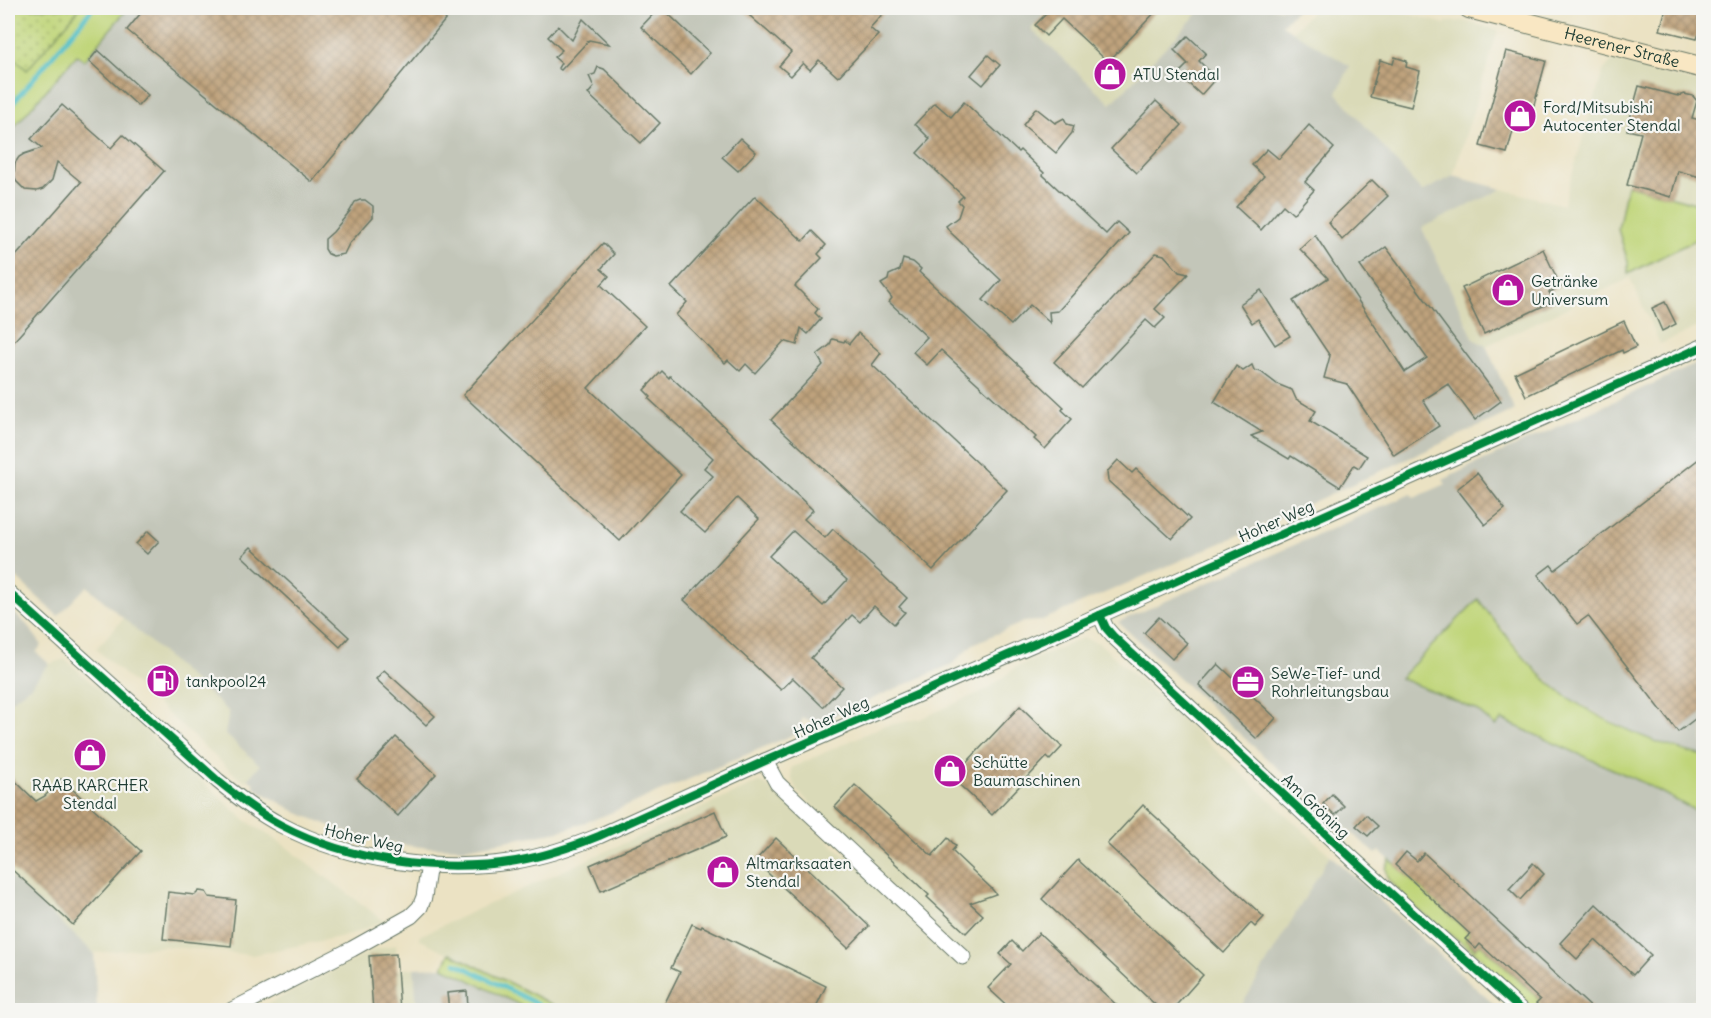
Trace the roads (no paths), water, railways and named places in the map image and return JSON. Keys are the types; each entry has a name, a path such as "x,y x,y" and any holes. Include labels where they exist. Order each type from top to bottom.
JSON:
{"main road":[{"name":"Heerener Straße","path":"1469,8 1704,68"}],"street":[{"name":"Hoher Weg","path":"8,592 218,781 253,808 282,826 348,851 405,862 487,864 517,861 572,847 1704,346"},
{"name":"Am Gröning","path":"1100,615 1106,628 1122,644 1355,861 1521,1011"},
{"path":"765,761 777,783 963,957"},
{"path":"232,1011 411,916 420,907 424,897 429,864"}],"waterway":[{"path":"8,109 93,8"},
{"path":"456,963 549,1010"}],"place":[{"name":"ATU Stendal","path":"1110,74"},
{"name":"Ford/Mitsubishi Autocenter Stendal","path":"1520,116"},
{"name":"Getränke Universum","path":"1508,290"},
{"name":"tankpool24","path":"163,681"},
{"name":"SeWe-Tief- und Rohrleitungsbau","path":"1248,682"},
{"name":"RAAB KARCHER Stendal","path":"90,755"},
{"name":"Schütte Baumaschinen","path":"950,771"},
{"name":"Altmarksaaten Stendal","path":"723,872"}]}
